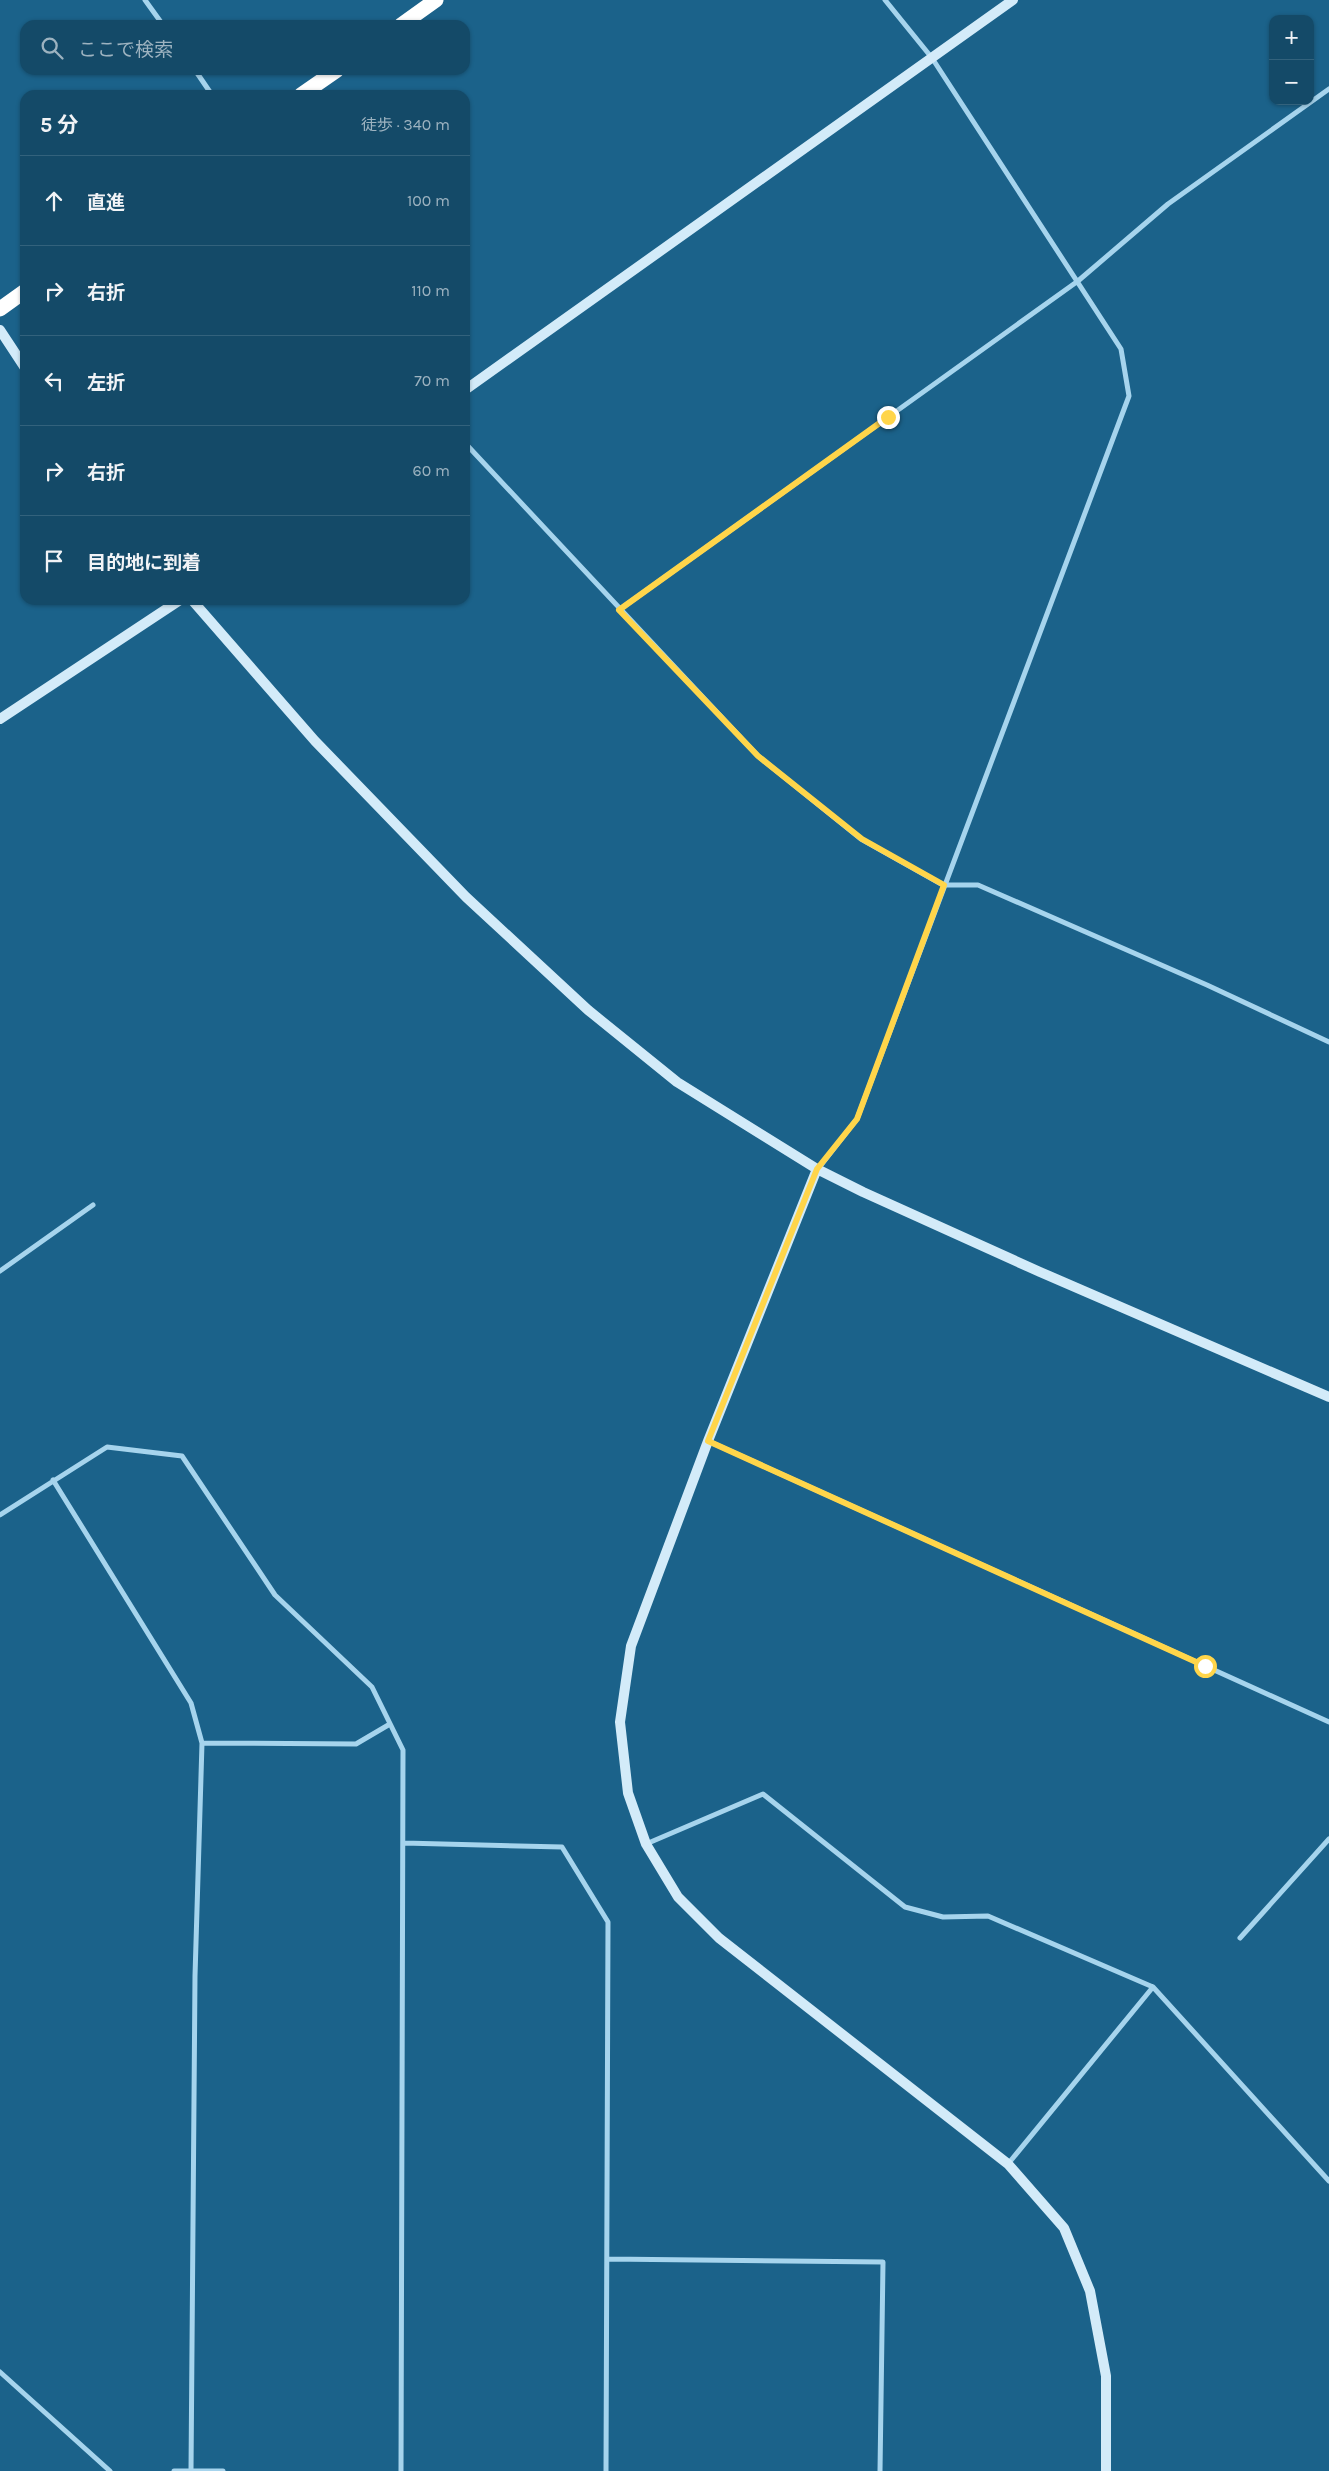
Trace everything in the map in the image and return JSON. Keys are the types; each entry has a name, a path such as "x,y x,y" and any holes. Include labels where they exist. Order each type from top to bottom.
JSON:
{"highway":[{"path":"408,20 436,0"},
{"path":"308,90 330,75"},
{"path":"0,309 20,295"}],"street":[{"path":"145,0 159,20"},
{"path":"885,0 932,58 1122,349 1129,396 857,1119 817,1169 708,1441 631,1646 620,1722 628,1793 646,1844 678,1897 719,1938 1008,2164 1064,2228 1090,2292 1106,2376 1106,2471"},
{"path":"470,386 1014,0"},
{"path":"198,75 208,90"},
{"path":"619,610 1078,281 1168,204 1329,89"},
{"path":"0,330 20,360"},
{"path":"470,449 758,756 862,839 944,885 978,885 1206,985 1329,1042"},
{"path":"0,719 172,605"},
{"path":"196,605 316,741 452,883 588,1010 677,1082 817,1169 1040,1272 1329,1397"},
{"path":"0,1271 93,1205"},
{"path":"708,1441 1329,1722"},
{"path":"0,1515 107,1447 182,1456 275,1595 372,1687 403,1750 401,2471"},
{"path":"53,1480 191,1703 202,1743 195,1976 190,2471"},
{"path":"202,1743 356,1744 390,1724"},
{"path":"646,1844 763,1794 905,1907 943,1917 988,1916 1153,1986 1329,2180"},
{"path":"1240,1938 1329,1839"},
{"path":"404,1843 562,1847 608,1922 606,2471"},
{"path":"1008,2164 1153,1986"},
{"path":"608,2259 883,2262 880,2471"},
{"path":"0,2372 110,2471"},
{"path":"174,2471 223,2471"}],"route":[{"path":"888,417 619,610 758,756 862,839 944,885 857,1119 817,1169 708,1441 1205,1666"}]}
